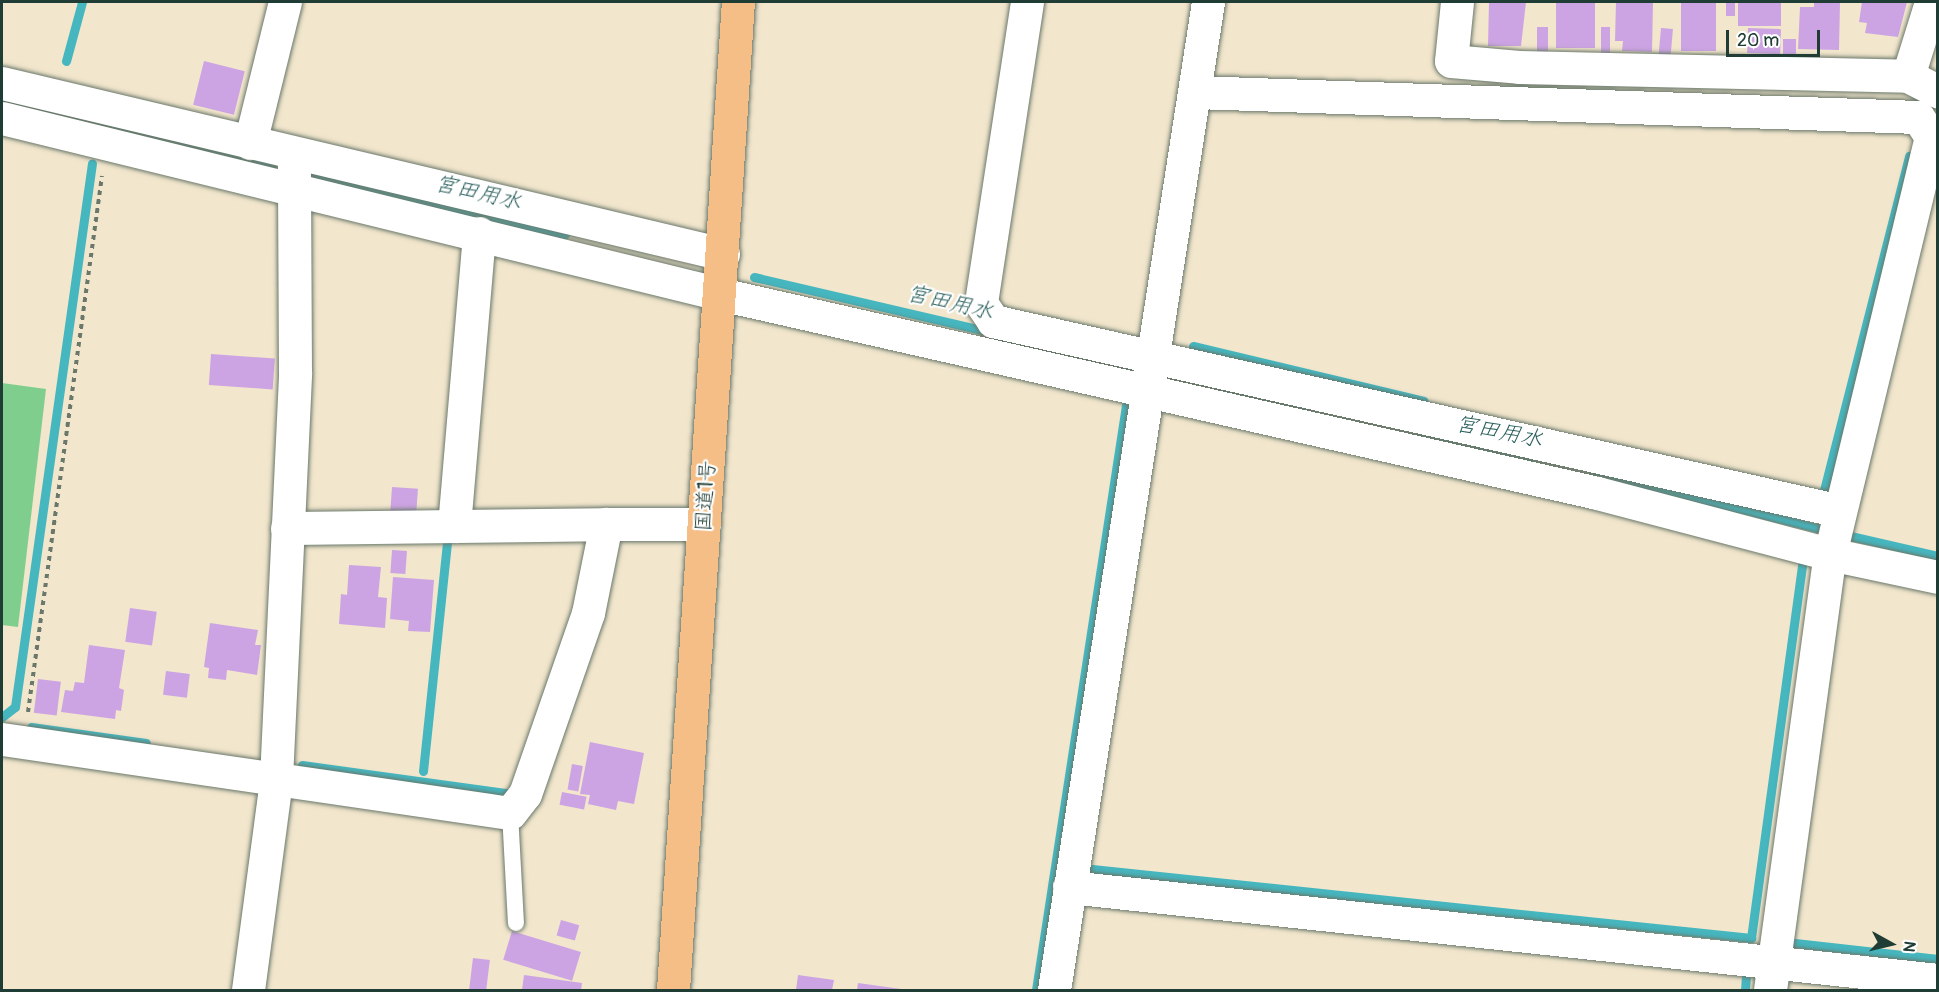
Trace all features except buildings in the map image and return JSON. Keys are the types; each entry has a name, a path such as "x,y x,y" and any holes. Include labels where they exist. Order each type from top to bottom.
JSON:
{"highway":[{"name":"国道1号","path":"673,990 738,2"}],"street":[{"path":"250,142 285,2"},
{"path":"1027,2 981,303 993,321 1840,511"},
{"path":"1054,990 1156,356 1208,2"},
{"path":"1457,2 1451,62 1519,68 1908,76 1938,91"},
{"path":"1908,76 1931,2"},
{"path":"2,83 723,255"},
{"path":"1195,92 1918,117 1935,138 1830,554 1772,976"},
{"path":"2,118 294,187 720,294 1597,493 1830,554 1938,578"},
{"path":"248,990 276,779 295,372 294,153"},
{"path":"454,526 479,233"},
{"path":"13,741 510,813 525,794 588,613 606,524"},
{"path":"287,528 704,524"},
{"path":"1069,887 1772,976 1938,980"}],"lane":[{"path":"510,813 516,923"}],"path":[{"path":"13,741 107,142"}],"green space":[{"path":"2,383 46,389 18,627 2,625"}],"waterway":[{"path":"66,61 82,2"},
{"name":"宮田用水","path":"2,100 271,165"},
{"path":"1824,490 1909,156"},
{"path":"2,717 15,707 92,163"},
{"name":"宮田用水","path":"309,174 565,234"},
{"name":"宮田用水","path":"754,277 991,332"},
{"path":"1193,346 1424,401"},
{"name":"宮田用水","path":"1222,389 1305,410"},
{"path":"1036,990 1126,405"},
{"name":"宮田用水","path":"1421,436 1531,458"},
{"name":"宮田用水","path":"1594,472 1821,529"},
{"name":"宮田用水","path":"1846,535 1938,556"},
{"path":"423,771 447,543"},
{"path":"1092,869 1751,938 1803,559"},
{"path":"31,727 146,743"},
{"path":"302,765 507,793"},
{"path":"1795,943 1938,959"},
{"path":"1745,990 1746,976"}]}
